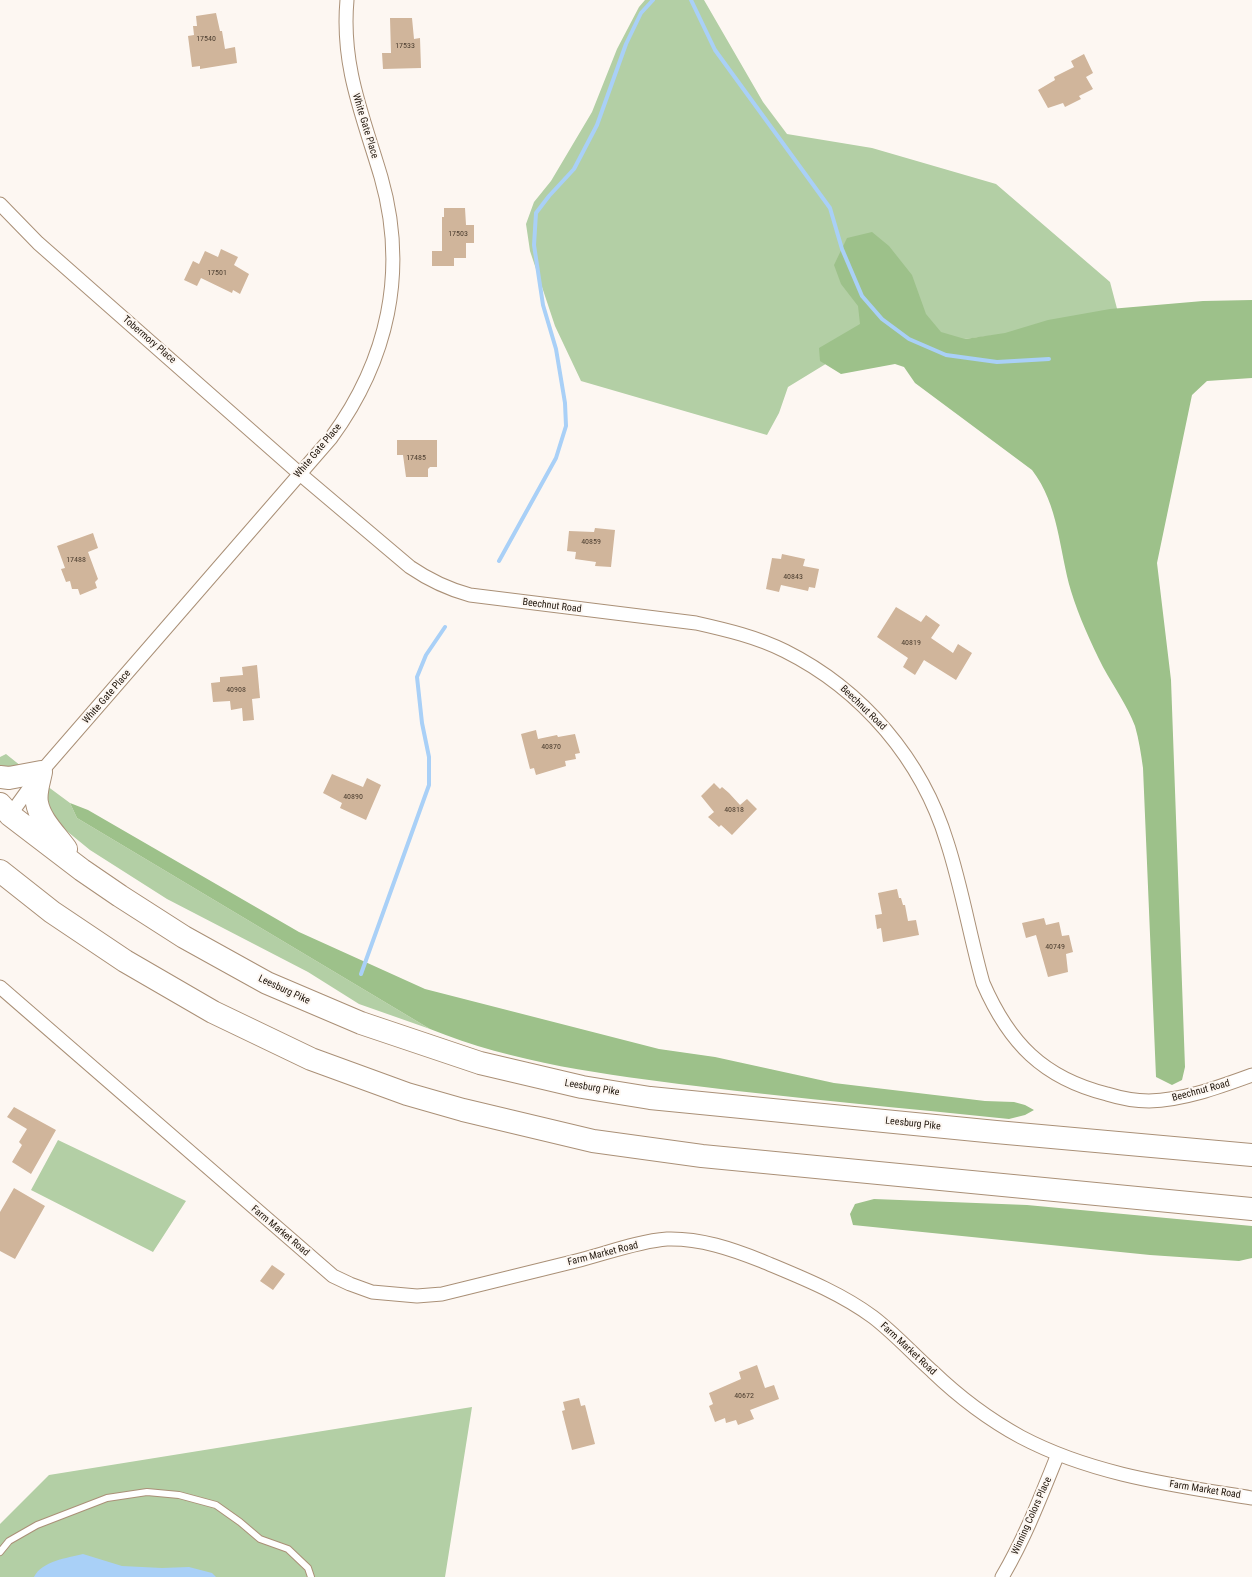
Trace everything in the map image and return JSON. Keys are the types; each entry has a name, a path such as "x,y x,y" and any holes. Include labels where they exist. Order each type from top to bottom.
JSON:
{"highway":[{"path":"0,777 9,778 41,772 37,794 37,804 41,815 82,870"},
{"name":"Leesburg Pike","path":"3,814 82,870 184,937 267,983 360,1023 420,1044 495,1067 582,1087 650,1098 996,1132 1252,1155"},
{"path":"0,871 52,912 125,961 213,1012 311,1059 407,1094 507,1121 593,1141 702,1156 1252,1208"},
{"path":"0,885 52,912"}],"street":[{"name":"White Gate Place","path":"3,814 331,438 360,394 372,368 382,341 388,314 392,285 392,228 387,200 355,95 347,43 347,0"},
{"name":"Tobermory Place","path":"0,204 38,242 300,474"},
{"name":"Beechnut Road","path":"300,474 410,567 428,579 448,588 478,596 696,623 728,630 754,638 785,651 814,667 841,686 884,728 905,754 922,782 936,811 948,842 983,983 992,1005 1005,1026 1027,1052 1060,1077 1081,1088 1121,1098 1148,1101 1174,1099 1252,1075"},
{"name":"Farm Market Road","path":"0,987 279,1231 333,1276 350,1284 372,1292 394,1295 417,1296 442,1294 627,1247 667,1239 712,1244 808,1280 837,1294 872,1317 902,1341 956,1393 987,1416 1021,1437 1058,1454 1115,1473 1163,1484 1252,1498"},
{"name":"Winning Colors Place","path":"1002,1577 1017,1552 1058,1454"}],"lane":[{"path":"0,1552 9,1541 37,1525 107,1498 147,1492 179,1495 216,1505 240,1522 260,1539 288,1549 308,1568 311,1577"}],"green space":[{"path":"645,0 704,0 763,102 787,134 872,148 996,184 1110,282 1120,320 842,354 788,387 779,413 767,435 581,381 555,326 530,251 526,224 534,202 551,181 592,112 617,49 639,7"},
{"path":"872,232 889,246 912,275 926,314 941,332 965,339 1005,333 1048,320 1110,309 1203,301 1252,300 1252,378 1207,381 1192,395 1157,563 1171,680 1185,1067 1182,1080 1172,1085 1156,1077 1143,768 1138,736 1132,718 1103,667 1078,610 1071,591 1057,528 1048,498 1032,470 915,383 904,367 895,364 841,374 820,361 819,348 860,324 858,306 841,284 834,265 847,238"},
{"path":"6,754 21,766 0,771 0,757"},
{"path":"47,786 70,803 77,818 430,1029 359,1004 308,972 167,899 90,850 52,819 44,797"},
{"path":"70,803 88,810 299,932 425,989 659,1049 715,1057 834,1083 985,1101 1014,1102 1025,1105 1034,1110 1025,1115 1009,1119 696,1086 561,1066 494,1051 462,1041 430,1029 77,818"},
{"path":"58,1140 186,1201 153,1252 31,1190"},
{"path":"874,1199 1027,1205 1252,1226 1252,1258 1239,1261 1150,1255 853,1225 850,1214 855,1204"},
{"path":"472,1407 445,1577 0,1577 0,1524 49,1475"}],"water":[{"path":"83,1554 122,1566 162,1568 189,1567 212,1573 216,1577 34,1577 43,1567 49,1564"}],"building":[{"path":"216,13 220,31 222,31 225,49 235,47 237,63 200,69 200,66 192,67 188,36 194,35 193,26 197,26 196,16"},
{"path":"390,18 412,18 414,39 420,38 421,68 383,69 382,53 391,53"},
{"path":"1084,54 1093,73 1086,77 1093,89 1079,96 1081,99 1065,107 1063,103 1048,108 1038,90 1055,80 1054,77 1074,67 1071,61"},
{"path":"444,208 465,208 466,225 474,225 474,243 466,243 466,258 454,258 454,266 432,266 432,251 442,251 442,217 444,217"},
{"path":"221,249 238,257 234,265 249,274 240,294 233,290 232,293 201,278 197,286 184,280 193,261 199,264 205,251 218,257"},
{"path":"397,440 437,440 437,467 430,467 428,469 428,477 406,477 403,455 397,455"},
{"path":"595,528 615,530 611,567 595,566 596,562 575,559 576,552 567,551 569,531 594,532"},
{"path":"93,533 98,548 88,552 98,579 95,582 97,588 80,595 78,589 72,589 70,581 66,582 61,569 65,568 57,546"},
{"path":"782,554 805,559 803,566 819,569 815,588 809,587 808,591 781,585 779,592 766,589 772,558 781,559"},
{"path":"896,607 921,622 926,615 940,625 931,638 953,653 958,644 972,653 956,680 924,660 915,675 903,667 908,658 877,637"},
{"path":"257,665 260,698 252,699 254,720 243,721 242,708 231,710 230,701 213,702 211,683 220,682 220,677 243,675 242,667"},
{"path":"536,730 538,739 557,735 558,737 575,734 580,753 575,754 576,759 565,761 566,766 536,775 534,768 530,769 521,734"},
{"path":"332,774 363,787 367,778 381,785 366,820 340,808 342,803 323,793"},
{"path":"714,783 720,789 722,787 740,805 747,799 757,809 732,835 721,825 719,827 708,817 714,812 701,796"},
{"path":"897,889 899,898 901,898 903,905 905,905 908,921 916,920 919,935 883,942 881,928 877,929 875,915 882,914 878,893"},
{"path":"1044,918 1046,925 1059,922 1062,936 1069,935 1073,952 1066,954 1068,972 1048,977 1036,935 1026,938 1022,923"},
{"path":"14,1107 56,1130 31,1174 12,1162 22,1145 19,1142 27,1129 7,1117"},
{"path":"14,1188 45,1206 15,1259 0,1251 0,1212"},
{"path":"272,1265 285,1274 273,1290 260,1281"},
{"path":"757,1365 765,1388 774,1385 779,1399 750,1410 754,1419 738,1425 736,1420 726,1423 725,1418 715,1422 709,1406 713,1404 709,1393 741,1379 739,1372"},
{"path":"579,1398 581,1406 585,1405 595,1444 572,1450 562,1411 565,1410 563,1402"}],"waterway":[{"path":"499,561 556,458 566,426 565,403 556,349 543,305 534,245 536,213 549,196 574,169 597,125 626,44 641,13 653,0"},
{"path":"691,0 715,50 830,208 842,249 862,296 882,319 909,339 946,355 997,362 1049,359"},
{"path":"361,974 429,785 429,757 422,723 417,677 426,655 445,627"}]}
